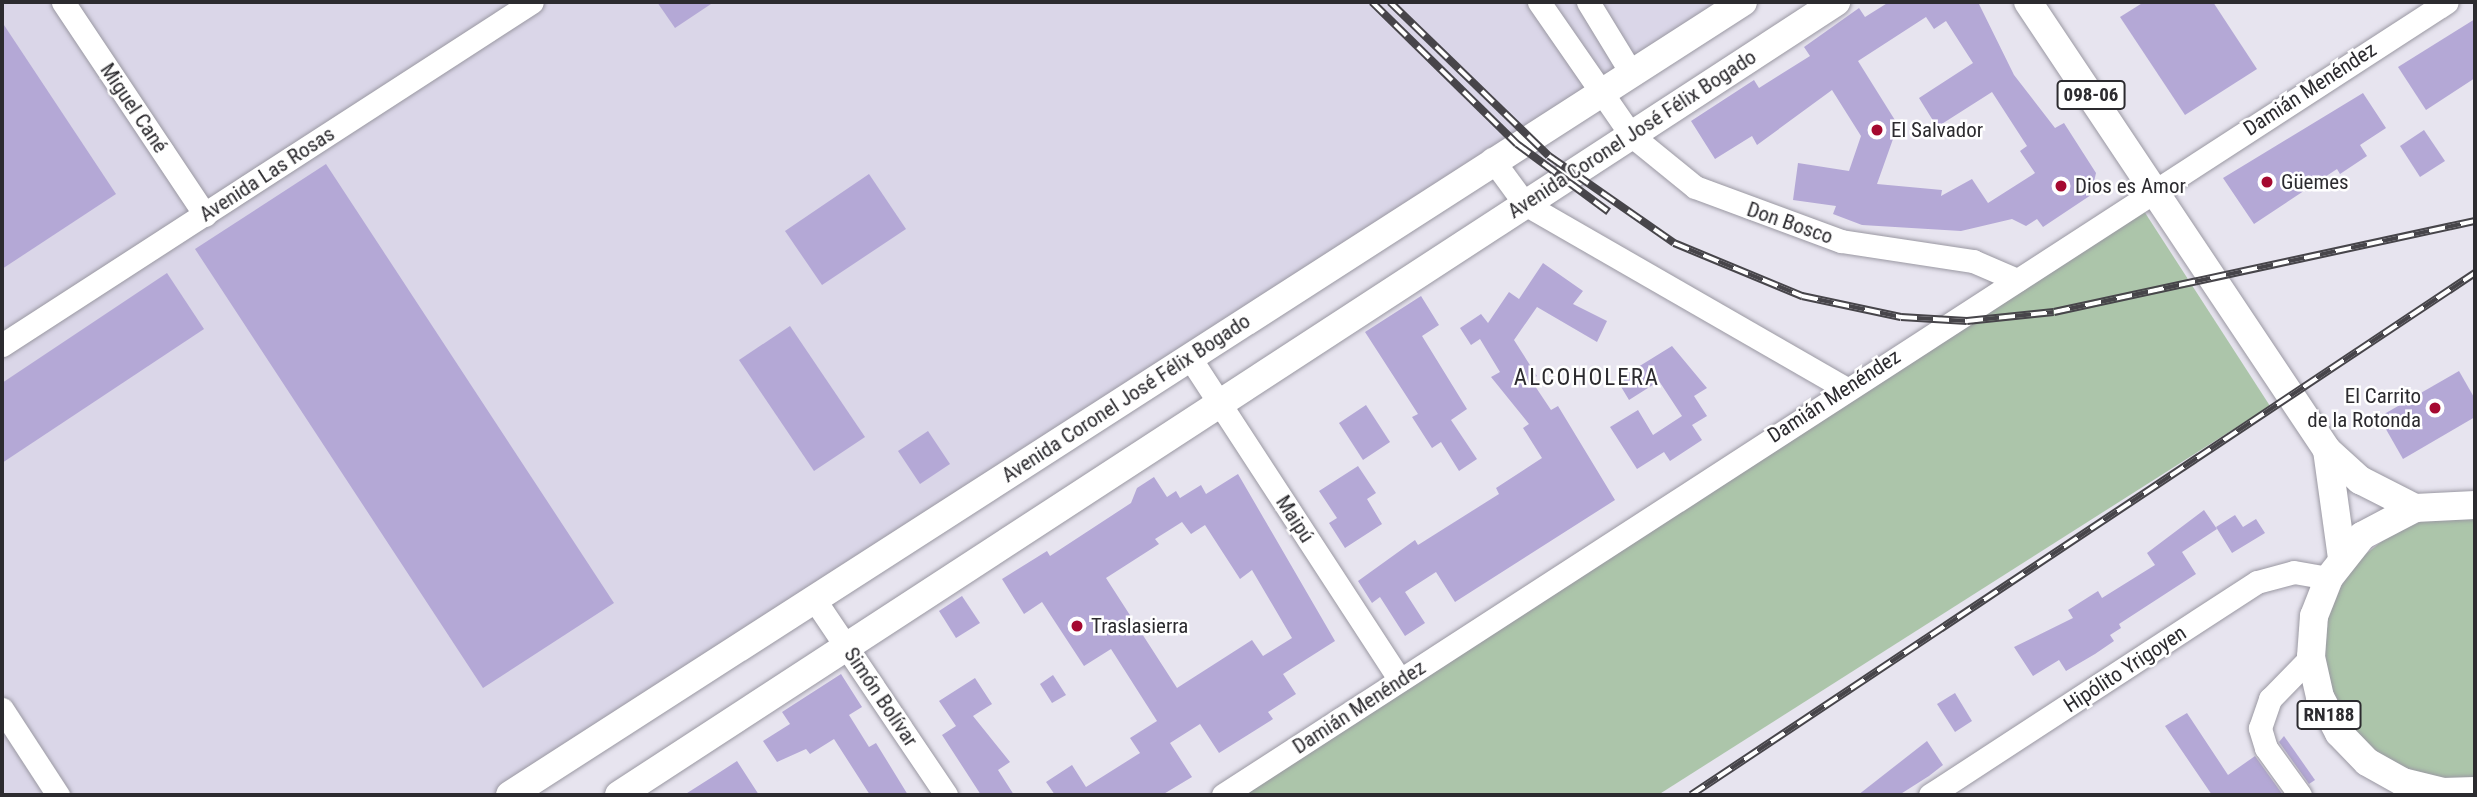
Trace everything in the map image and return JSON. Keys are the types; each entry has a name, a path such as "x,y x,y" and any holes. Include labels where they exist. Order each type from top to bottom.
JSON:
{"main road":[{"name":"Avenida Coronel José Félix Bogado","path":"510,795 1190,358 1492,159 1632,74 1743,2"},
{"name":"Avenida Coronel José Félix Bogado","path":"619,795 1836,2"},
{"name":"098-06","path":"2028,2 2154,189"},
{"path":"2154,189 2327,450 2360,480 2428,505 2475,505"},
{"path":"2327,450 2335,568"},
{"name":"RN188","path":"2475,489 2428,505 2371,531 2335,568 2314,616 2311,657 2320,697 2339,733 2367,762 2432,792 2475,791"}],"street":[{"name":"Miguel Cané","path":"63,2 205,215"},
{"name":"Avenida Las Rosas","path":"2,345 532,2"},
{"name":"Don Bosco","path":"1539,2 1599,94 1631,135 1695,187 1746,209 1841,242 1973,261 2017,280"},
{"path":"1588,2 1632,74"},
{"name":"Damián Menéndez","path":"1223,795 1845,388 2447,2"},
{"path":"1492,159 1525,204 1845,388"},
{"name":"Maipú","path":"1190,358 1400,680"},
{"name":"Hipólito Yrigoyen","path":"1936,794 2265,578 2335,568"},
{"name":"Simón Bolívar","path":"814,599 947,795"},
{"path":"2300,795 2266,748 2260,727 2270,699 2311,657"},
{"path":"2,709 58,795"}],"shaded area":[{"path":"2,2 1743,2 510,795 2,795"}],"green space":[{"path":"2142,208 2270,406 1658,795 1238,795"},
{"path":"2475,519 2475,780 2432,779 2399,768 2369,748 2346,721 2331,689 2325,654 2328,619 2341,586 2362,557 2390,535 2422,521"}],"building":[{"path":"657,2 714,2 675,28"},
{"path":"1889,2 1978,2 2014,75 2055,128 2064,123 2096,173 2091,195 2043,227 2037,219 2026,226 2012,219 1961,231 1862,225 1833,214 1836,206 1793,200 1798,163 1849,171 1861,136 1832,90 1757,145 1752,136 1715,159 1691,121 1754,80 1759,88 1810,56 1804,47 1859,8 1865,17","holes":["1926,17 1934,29 1946,21 1973,63 1919,98 1937,127 1992,92 2027,146 2020,151 2035,173 1988,203 1972,179 1941,196 1942,190 1877,184 1898,125 1858,61"]},
{"path":"2144,2 2213,2 2257,69 2185,115 2120,17"},
{"path":"2475,19 2475,78 2426,110 2398,67"},
{"path":"2,22 116,194 2,269"},
{"path":"2363,93 2386,128 2360,145 2367,156 2340,174 2337,169 2254,224 2223,178"},
{"path":"2424,130 2445,161 2420,177 2400,146"},
{"path":"326,164 614,603 483,688 195,249"},
{"path":"869,174 906,229 822,285 785,231"},
{"path":"1543,263 1583,291 1573,304 1607,321 1597,342 1537,307 1514,340 1537,376 1531,380 1551,410 1558,406 1615,500 1455,602 1436,572 1405,592 1425,623 1405,636 1380,597 1372,603 1358,581 1415,540 1418,545 1499,494 1496,488 1542,458 1523,428 1529,424 1491,377 1500,372 1480,339 1471,345 1460,328 1481,314 1488,323 1509,292 1519,299"},
{"path":"167,273 204,329 2,463 2,383"},
{"path":"1421,296 1439,325 1422,336 1467,409 1451,420 1477,459 1459,471 1441,442 1432,448 1412,417 1418,414 1365,332"},
{"path":"790,326 865,437 814,471 739,360"},
{"path":"1672,346 1707,388 1694,396 1707,416 1692,425 1702,440 1670,461 1664,452 1637,469 1610,427 1638,410 1653,435 1682,416 1659,381 1629,400 1617,380"},
{"name":"El Carrito de la Rotonda","path":"2459,371 2475,399 2475,417 2403,459 2379,417"},
{"path":"1366,405 1390,442 1363,460 1339,423"},
{"path":"928,431 950,464 920,484 898,451"},
{"path":"1358,466 1376,493 1367,499 1382,524 1345,548 1329,523 1337,518 1319,491"},
{"path":"1238,474 1335,641 1283,674 1296,694 1268,712 1273,719 1219,753 1200,724 1170,743 1192,777 1162,795 1055,795 1046,782 1072,765 1086,787 1140,753 1130,738 1157,721 1111,649 1084,666 1042,602 1024,614 1002,579 1047,551 1050,556 1131,503 1137,488 1154,477 1167,497 1176,491 1180,498 1201,485 1206,494","holes":["1182,522 1191,534 1205,525 1240,579 1252,570 1292,638 1263,656 1252,640 1177,688 1106,578 1159,544 1155,539"]},
{"path":"2204,510 2217,529 2182,552 2196,574 2119,624 2121,628 2110,635 2114,641 2095,654 2066,671 2059,660 2033,676 2014,647 2073,618 2068,610 2098,591 2102,598 2155,565 2147,553"},
{"path":"2235,515 2243,527 2256,519 2265,533 2232,553 2216,527"},
{"path":"962,596 980,623 956,638 939,611"},
{"path":"841,674 862,707 849,715 869,747 876,743 908,795 870,795 834,739 810,754 806,749 777,762 763,741 790,724 782,712"},
{"path":"1053,675 1066,695 1052,703 1040,684"},
{"path":"975,678 992,704 973,716 1010,762 998,770 1014,795 981,795 942,735 956,726 939,701"},
{"path":"1955,693 1972,721 1955,732 1937,704"},
{"path":"2187,713 2228,775 2255,756 2283,795 2212,795 2165,726"},
{"path":"2284,736 2315,780 2309,784 2279,742"},
{"path":"1927,741 1943,765 1929,776 1899,795 1858,795"},
{"path":"737,761 759,795 684,795 717,774"}],"railway":[{"path":"1372,2 1517,144 1609,212"},
{"path":"1390,2 1549,156 1674,243 1802,296 1901,317 1967,321 2054,312 2475,221"},
{"path":"1691,795 2475,273"}],"place":[{"name":"El Salvador","path":"1877,130"},
{"name":"Güemes","path":"2267,182"},
{"name":"Dios es Amor","path":"2061,186"},
{"name":"El Carrito de la Rotonda","path":"2435,408"},
{"name":"Traslasierra","path":"1077,626"}],"district":[{"name":"ALCOHOLERA","path":"1587,378"}]}
